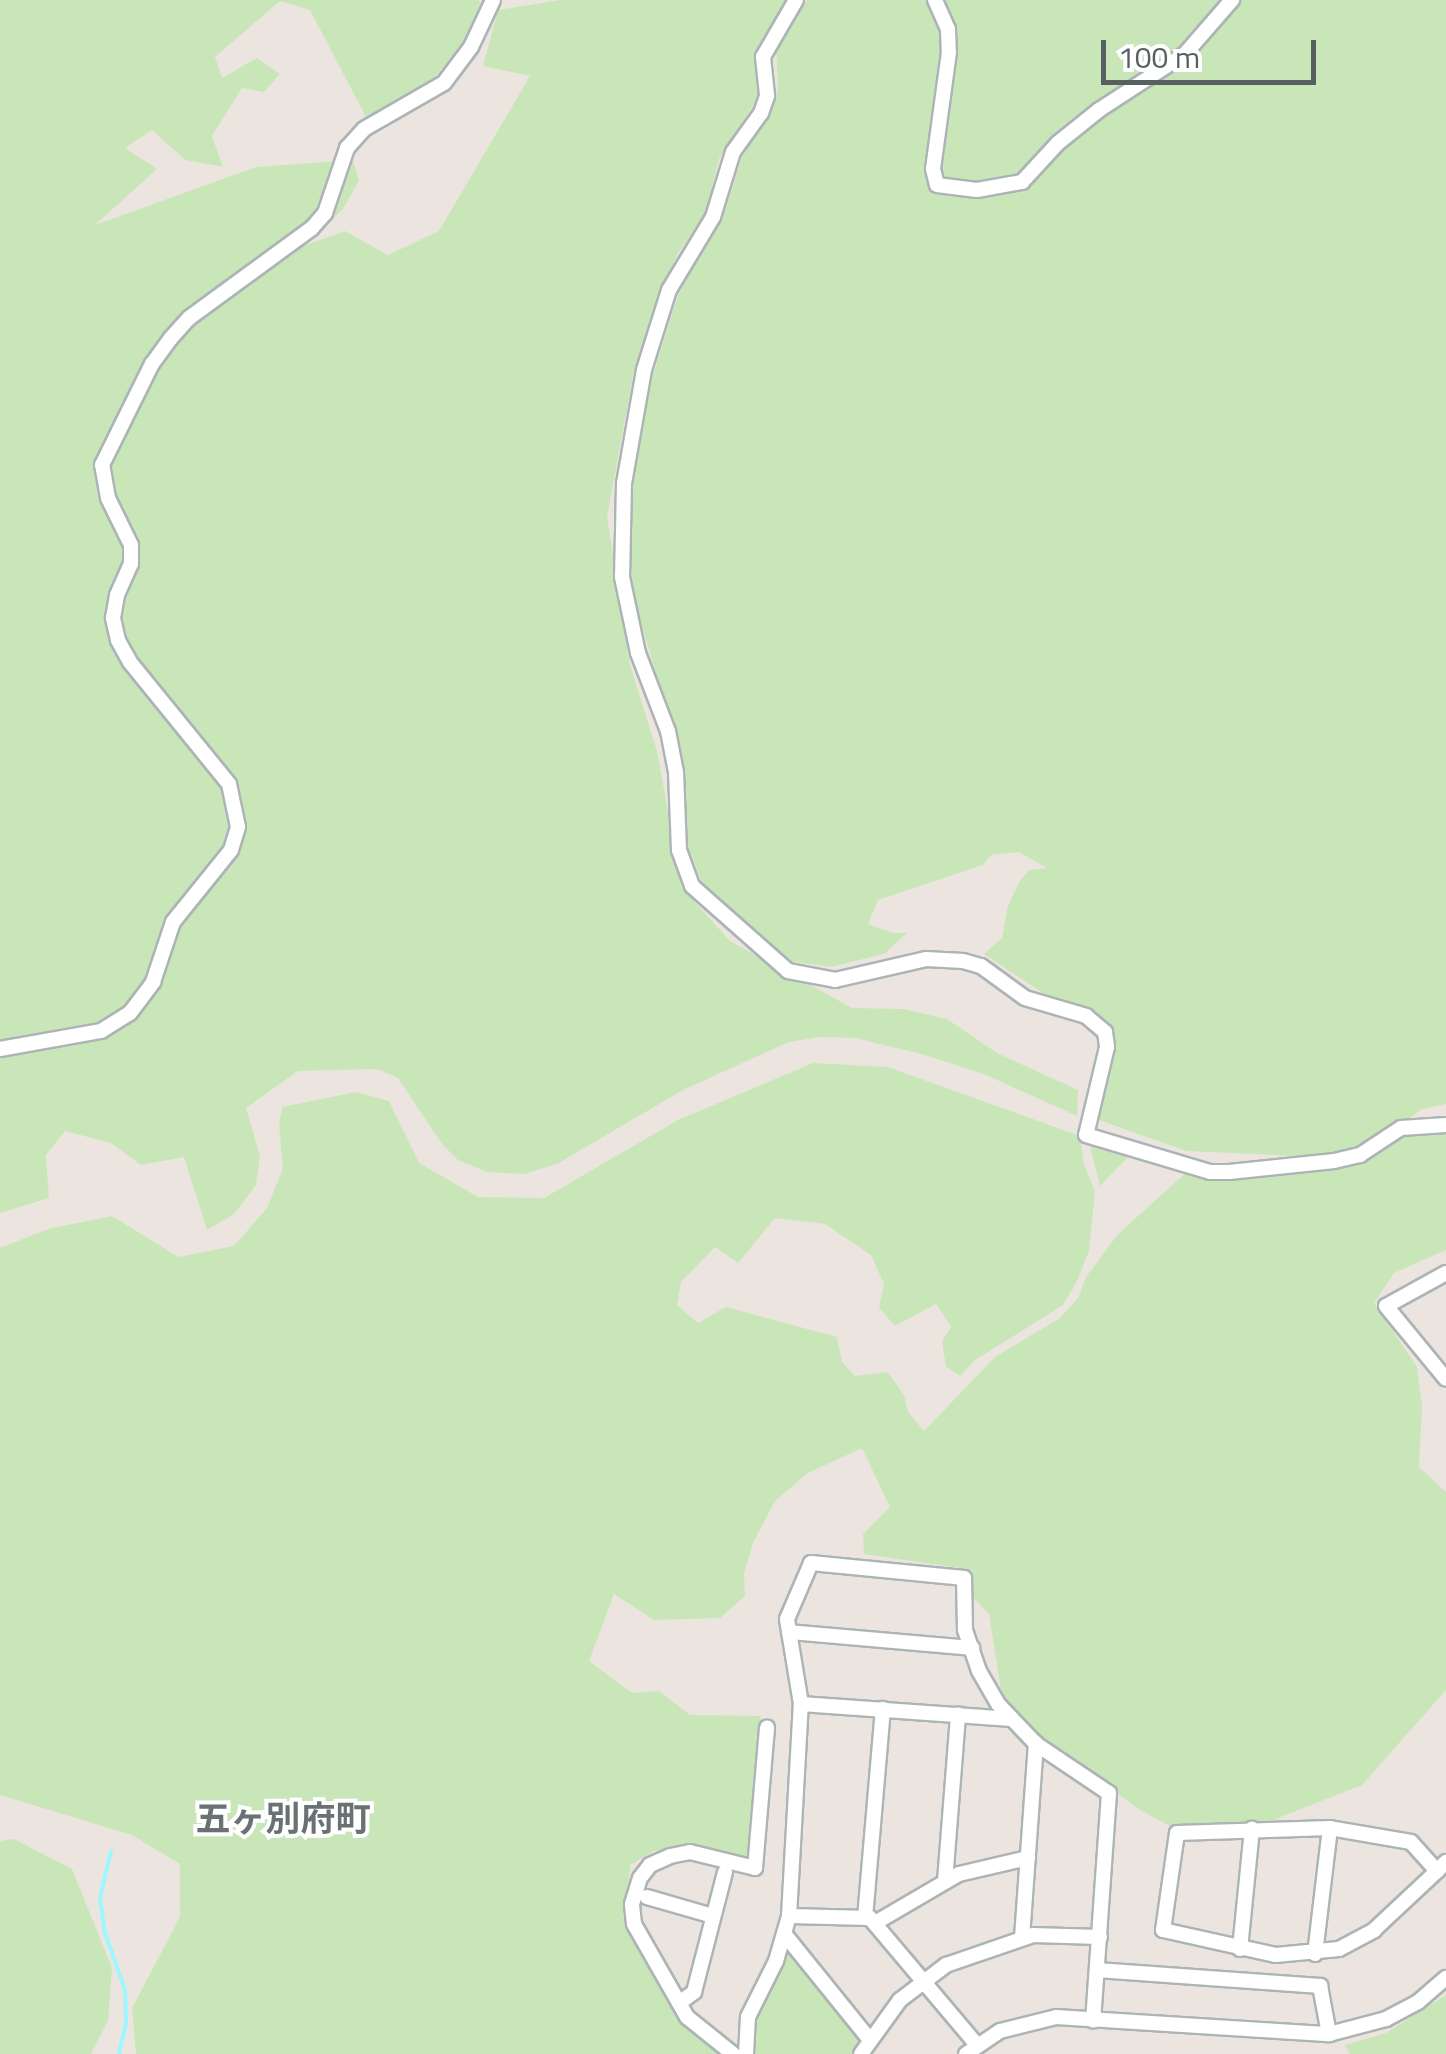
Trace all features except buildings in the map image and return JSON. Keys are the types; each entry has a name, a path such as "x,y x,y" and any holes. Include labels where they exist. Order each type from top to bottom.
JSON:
{"street":[{"path":"0,1050 101,1031 130,1013 153,982 173,922 231,850 238,827 236,802 229,784 130,662 118,640 113,618 117,595 130,564 131,546 108,498 102,466 152,364 170,338 189,318 312,228 325,213 347,148 364,129 444,84 471,47 493,0"},
{"path":"796,0 763,57 767,96 761,113 733,152 713,217 669,290 644,370 624,484 622,577 638,653 668,731 676,772 679,850 692,886 788,970 835,980 926,959 963,961 981,966 1025,998 1086,1016 1105,1032 1107,1047 1086,1135 1210,1172 1229,1172 1334,1161 1360,1155 1401,1128 1446,1125"},
{"path":"934,0 948,29 949,52 933,169 937,186 977,190 1022,182 1058,142 1185,54 1232,0"},
{"path":"1446,1272 1386,1306 1446,1379"},
{"path":"746,2054 748,2017 786,1936 790,1916 801,1704 787,1618 811,1564 964,1578 965,1630 988,1689 1036,1744 1112,1799 1093,2020"},
{"path":"789,1632 972,1648"},
{"path":"801,1704 1011,1719"},
{"path":"882,1710 870,1920 923,1981 971,2050 1029,2022 1056,2018 1328,2034 1386,2019 1418,2002 1446,1978"},
{"path":"946,1881 958,1715"},
{"path":"733,2054 688,2017 679,2003 634,1924 633,1893 650,1866 670,1856 690,1852 755,1868 767,1728"},
{"path":"1022,1938 1036,1744"},
{"path":"1315,1954 1330,1828"},
{"path":"1330,1828 1411,1842 1442,1867 1360,1939 1315,1954 1276,1955 1163,1930 1176,1833 1330,1828"},
{"path":"1240,1949 1252,1829"},
{"path":"790,1916 870,1920 946,1881 1028,1858"},
{"path":"679,2003 694,1992 725,1872"},
{"path":"647,1897 714,1916"},
{"path":"786,1936 869,2039"},
{"path":"861,2054 900,2000 946,1964 1022,1938 1100,1937"},
{"path":"1097,1970 1320,1986 1328,2034"}],"green space":[{"path":"0,0 478,0 481,2 464,44 431,81 366,117 310,10 280,1 215,57 222,78 257,58 280,74 264,92 242,88 212,136 223,167 185,160 152,130 125,148 157,169 95,225 256,167 353,160 359,181 343,209 306,245 345,231 388,255 439,231 530,76 483,66 498,10 560,0 786,0 754,53 759,96 719,159 707,210 677,255 634,370 607,517 630,665 657,751 682,888 730,941 852,1008 903,1009 947,1019 997,1053 1078,1090 1077,1116 986,1075 925,1055 855,1038 820,1037 789,1042 683,1090 557,1164 524,1174 487,1172 458,1160 442,1144 398,1078 377,1069 298,1071 246,1108 260,1156 256,1185 234,1214 207,1230 184,1157 141,1165 111,1143 65,1131 46,1155 49,1198 0,1213"},
{"path":"807,0 1446,0 1446,1104 1422,1109 1370,1148 1324,1157 1186,1151 1099,1120 1116,1048 1110,1024 1077,1004 1044,994 984,954 1002,938 1008,906 1019,882 1029,870 1047,868 1019,852 991,855 983,865 878,900 868,924 893,933 907,933 884,954 831,967 789,961 704,887 685,839 683,766 634,599 629,550 634,478 652,378 678,295 726,208 743,154 772,112 778,87 776,46"},
{"path":"813,1063 888,1067 1080,1136 1084,1165 1095,1191 1089,1251 1076,1283 1063,1305 975,1360 960,1376 946,1367 942,1341 951,1327 936,1304 895,1326 879,1308 884,1284 871,1255 825,1224 775,1218 738,1263 715,1247 681,1282 677,1305 698,1323 726,1307 837,1337 842,1362 855,1376 888,1372 904,1395 908,1412 924,1431 995,1357 1060,1318 1078,1298 1086,1277 1118,1234 1189,1170 1214,1176 1357,1164 1403,1134 1446,1131 1446,1250 1394,1273 1374,1303 1417,1367 1422,1406 1419,1467 1446,1492 1446,1690 1362,1785 1268,1822 1172,1827 1140,1810 1039,1738 1018,1717 1001,1690 989,1614 969,1593 973,1570 864,1554 863,1534 890,1507 862,1448 808,1473 775,1501 753,1543 744,1573 745,1596 720,1618 654,1620 614,1594 589,1661 632,1693 659,1691 690,1715 761,1716 749,1855 741,1859 686,1848 654,1851 630,1865 628,1901 634,1938 691,2032 720,2054 136,2054 132,2008 180,1917 180,1864 132,1835 0,1795 0,1248 48,1229 112,1216 178,1257 234,1246 267,1208 283,1168 279,1125 282,1107 356,1092 389,1101 419,1163 478,1197 544,1198 678,1120"},
{"path":"1092,1141 1130,1155 1100,1186 1091,1151"},
{"path":"14,1839 72,1869 112,1968 108,2021 91,2054 0,2054 0,1841"},
{"path":"785,1952 790,1952 859,2036 853,2054 752,2054 751,2032"},
{"path":"1446,1995 1446,2054 1350,2054 1345,2045 1386,2033"}],"waterway":[{"path":"111,1851 100,1898 105,1933 125,1990 126,2023 119,2054"}],"district":[{"name":"五ヶ別府町","path":"283,1818"}]}
